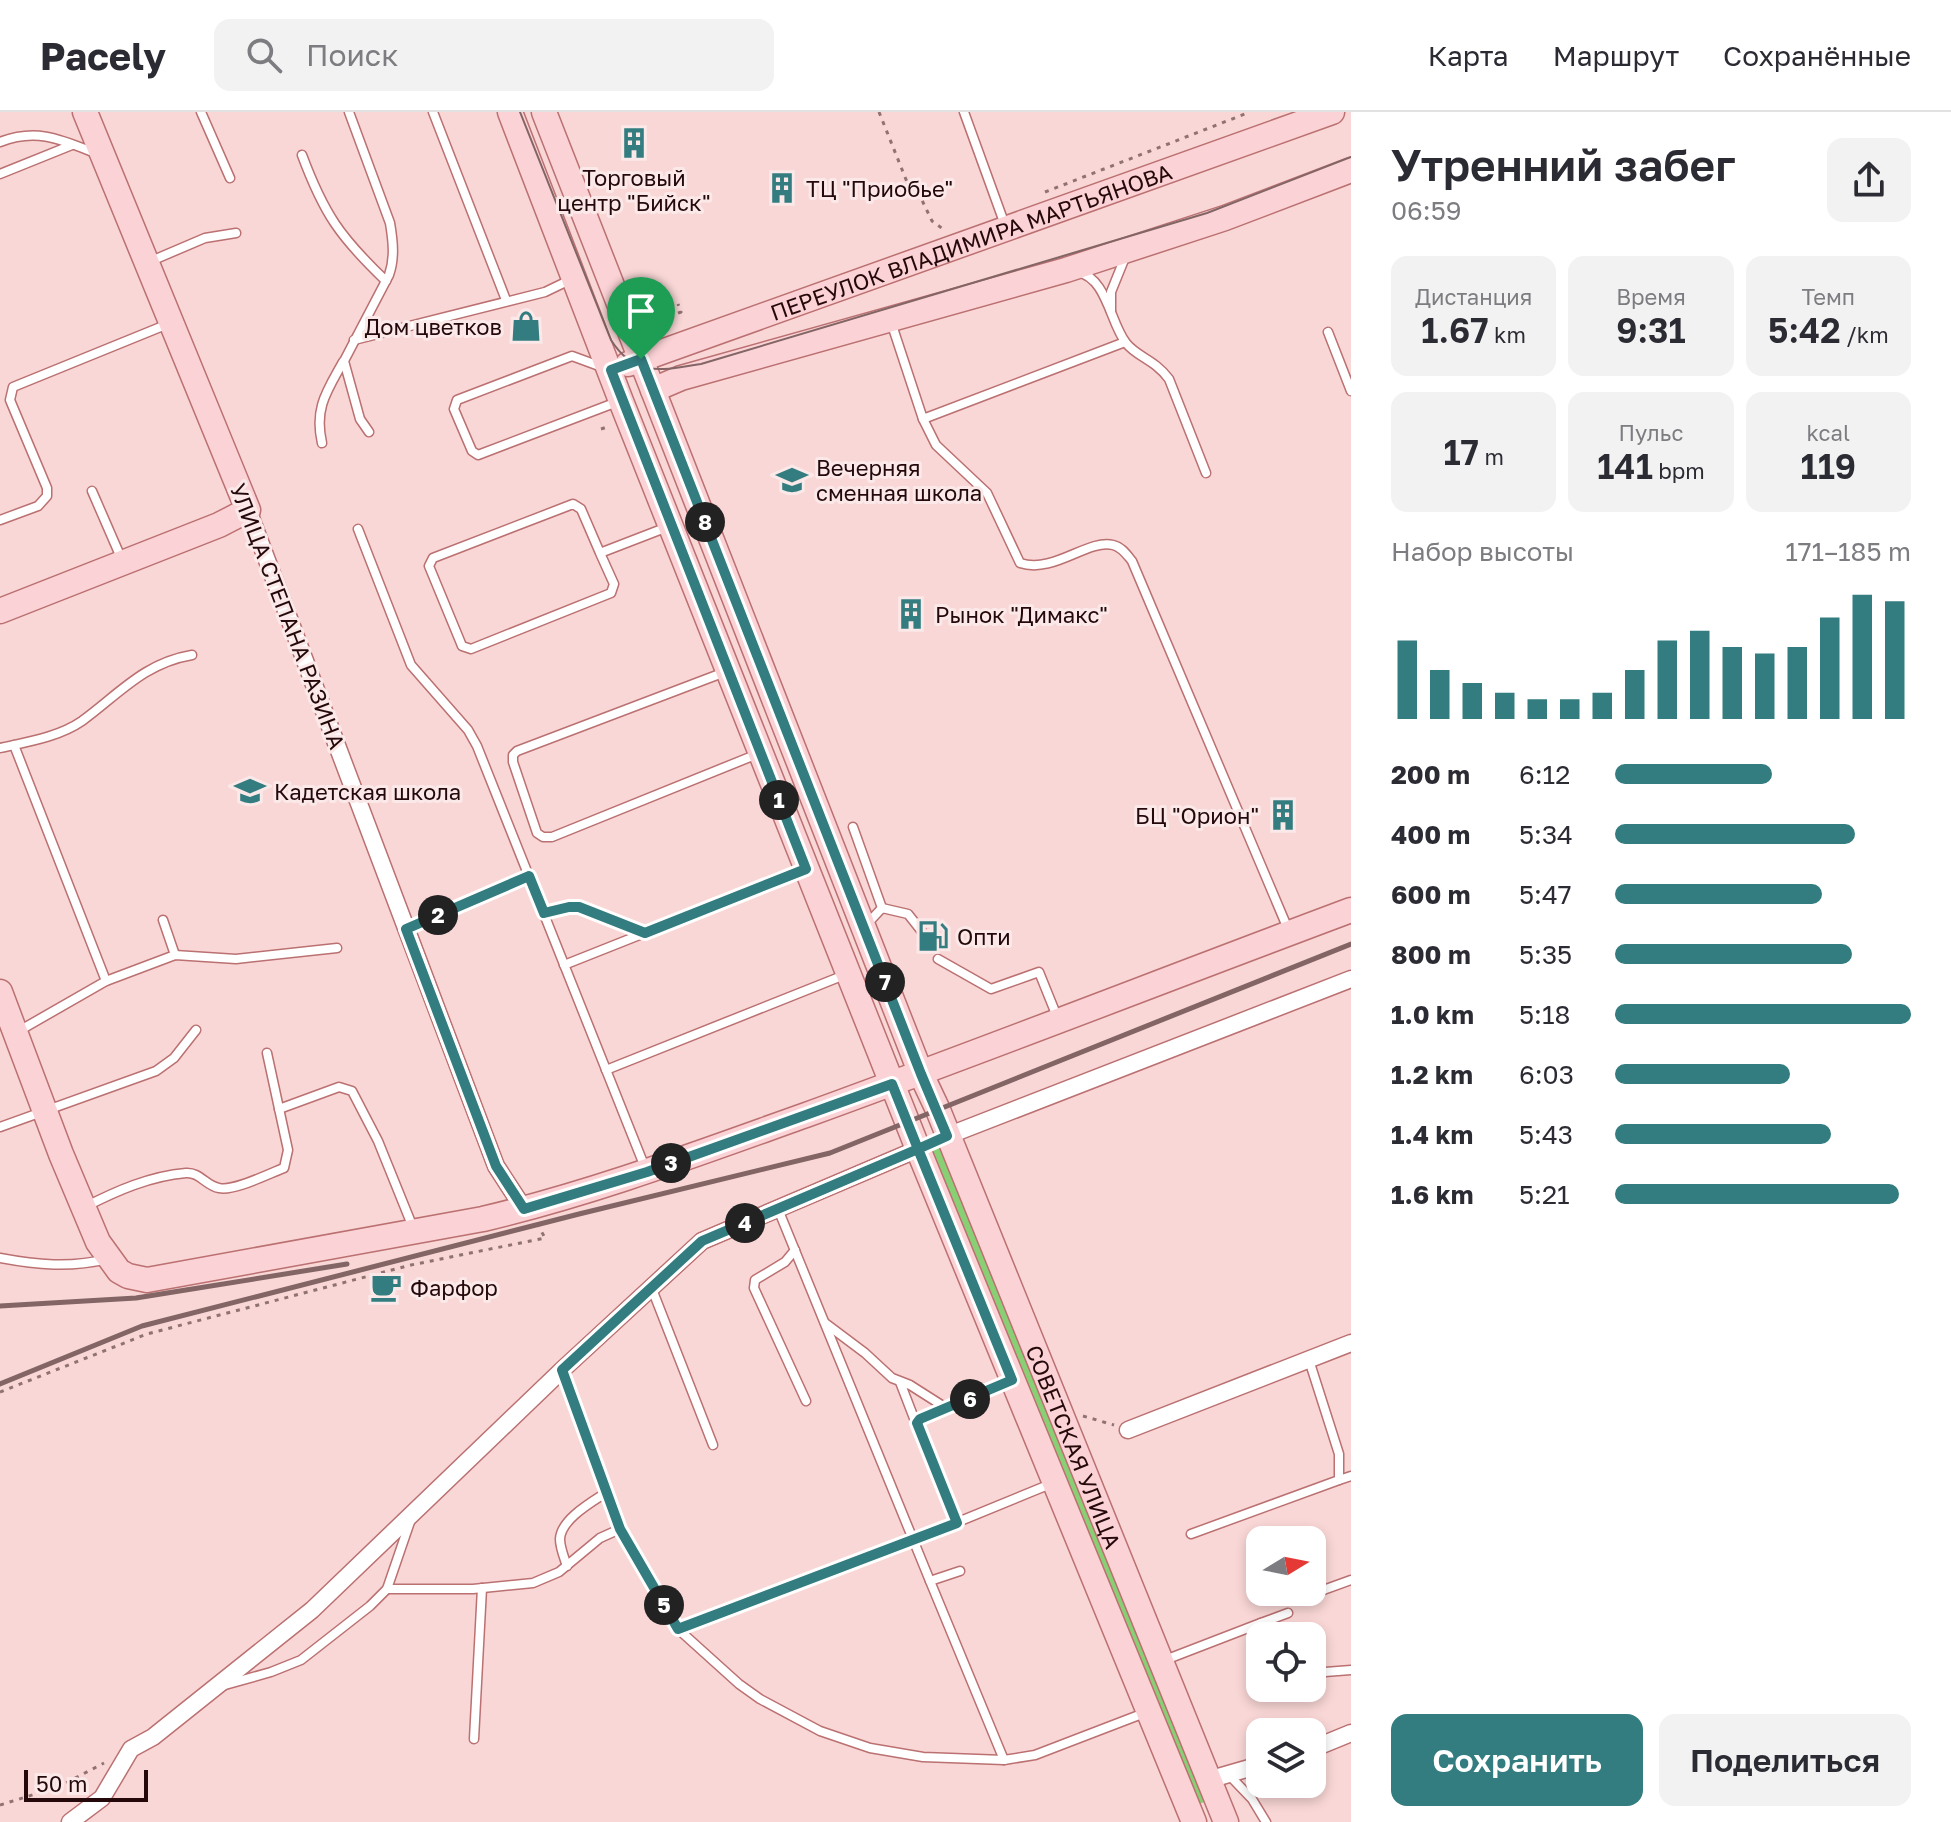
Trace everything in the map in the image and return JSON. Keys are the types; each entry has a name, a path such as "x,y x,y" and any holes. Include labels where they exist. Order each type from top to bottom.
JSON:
{"main road":[{"name":"УЛИЦА СТЕПАНА РАЗИНА","path":"85,112 248,510"},
{"name":"СОВЕТСКАЯ УЛИЦА","path":"510,112 833,937 1192,1818"},
{"name":"ПЕРЕУЛОК ВЛАДИМИРА МАРТЬЯНОВА","path":"611,370 1007,229 1304,117 1332,112"},
{"name":"СОВЕТСКАЯ УЛИЦА","path":"546,113 921,1074 1160,1662 1220,1795"},
{"path":"653,390 681,378 891,321 1128,251 1351,170"},
{"path":"0,611 219,525 248,510"},
{"path":"708,620 739,609"},
{"path":"0,992 83,1208 108,1259 128,1276 147,1280 415,1233 524,1209 647,1172 921,1074 1058,1019 1351,910"},
{"path":"833,937 864,928"},
{"path":"918,1149 947,1136"}],"street":[{"name":"УЛИЦА СТЕПАНА РАЗИНА","path":"248,510 496,1166 524,1209"},
{"path":"947,1136 1351,979"},
{"path":"70,1822 102,1798 131,1749 153,1737 312,1610 562,1370 702,1241 918,1149"},
{"path":"1128,1430 1351,1343"},
{"path":"1326,1743 1351,1733"},
{"path":"1220,1795 1246,1776"}],"lane":[{"path":"201,112 230,178"},
{"path":"322,443 318,423 324,396 392,265 390,223 349,112"},
{"path":"433,112 506,300"},
{"path":"978,112 965,114 1007,229"},
{"path":"0,142 24,134 37,134 104,157"},
{"path":"0,174 73,144"},
{"path":"302,155 315,191 334,226 386,281"},
{"path":"146,263 205,238 236,233"},
{"path":"1111,310 1111,292 1128,251"},
{"path":"1066,270 1084,273 1090,279 1111,310 1125,342 1159,366 1169,379 1206,473"},
{"path":"354,340 552,290 575,277"},
{"path":"891,321 923,419 936,445 987,493 1020,563 1031,567 1047,564 1102,545 1113,545 1123,550 1132,561 1290,933"},
{"path":"0,520 38,506 47,496 47,488 10,400 13,387 170,323"},
{"path":"1328,332 1351,391"},
{"path":"923,419 1125,342"},
{"path":"611,370 572,356 457,400 454,409 472,451 478,455 621,401"},
{"path":"344,361 360,419 369,432"},
{"path":"92,491 123,561"},
{"path":"573,504 581,509 600,553 614,584 611,593 471,649 462,646 429,566 433,558 573,504"},
{"path":"600,553 670,526"},
{"path":"358,529 411,665 473,738 647,1172"},
{"path":"0,748 48,736 81,722 146,671 174,658 192,655"},
{"path":"728,671 517,751 513,762 537,833 552,837 760,753"},
{"path":"14,745 106,981"},
{"path":"853,827 882,908"},
{"path":"564,965 806,869"},
{"path":"406,929 529,876"},
{"path":"544,913 579,907 645,933"},
{"path":"864,928 882,908"},
{"path":"882,908 908,914 927,938"},
{"path":"163,920 175,955"},
{"path":"16,1033 106,981 175,955 236,959 337,948"},
{"path":"938,959 991,989 1039,972 1058,1019"},
{"path":"606,1070 848,974"},
{"path":"0,1127 156,1071 174,1058 196,1030"},
{"path":"83,1208 120,1189 175,1175 189,1173 220,1189 284,1168 288,1150 267,1053"},
{"path":"279,1109 339,1087 352,1091 378,1141 415,1233"},
{"path":"778,1209 1004,1760"},
{"path":"795,1250 785,1262 755,1280 754,1288 806,1401"},
{"path":"0,1258 56,1266 108,1259"},
{"path":"651,1288 713,1445"},
{"path":"825,1323 865,1353 886,1374 919,1390 937,1404 952,1406"},
{"path":"1308,1359 1339,1454 1339,1480"},
{"path":"562,1370 620,1529 678,1629 750,1692 820,1731 887,1752 923,1757 1004,1760 1035,1755 1148,1712"},
{"path":"918,1429 920,1419 1012,1380"},
{"path":"900,1382 957,1523"},
{"path":"1191,1534 1351,1476"},
{"path":"678,1629 914,1540 1054,1483"},
{"path":"567,1566 560,1542 564,1527 607,1492"},
{"path":"214,1688 301,1660 370,1606 387,1589 413,1515"},
{"path":"387,1589 482,1588 533,1583 567,1566 600,1538 620,1529"},
{"path":"930,1581 960,1571"},
{"path":"1326,1589 1351,1580"},
{"path":"474,1739 482,1588"},
{"path":"1264,1622 1288,1613"},
{"path":"1160,1662 1246,1629"},
{"path":"1326,1672 1351,1670"},
{"path":"1192,1818 1220,1795 1252,1799 1266,1822"}],"path":[{"path":"879,112 907,182 919,194 932,221 946,231 934,235"},
{"path":"1043,192 1250,112"},
{"path":"0,1392 147,1334 411,1265 545,1238"},
{"path":"1056,1407 1128,1430"},
{"path":"0,1805 58,1787 131,1749"}],"green space":[{"path":"942,1148 1207,1801 1199,1804 932,1151"}],"tram line":[{"path":"520,112 611,340 630,361 640,366 662,369 701,364 1207,213 1351,157"}],"railway":[{"path":"0,1384 142,1326 830,1153 1351,944"},
{"path":"0,1306 136,1298 347,1264"}],"place":[{"name":"Торговый центр \"Бийск\"","path":"634,143"},
{"name":"ТЦ \"Приобье\"","path":"782,188"},
{"name":"Дом цветков","path":"526,326"},
{"name":"Вечерняя сменная школа","path":"792,480"},
{"name":"Рынок \"Димакс\"","path":"911,614"},
{"name":"Кадетская школа","path":"250,791"},
{"name":"БЦ \"Орион\"","path":"1283,815"},
{"name":"Опти","path":"933,936"},
{"name":"Фарфор","path":"386,1287"}],"route":[{"path":"641,359 611,370 806,869 645,933 579,907 544,913 529,876 406,929 496,1166 524,1209 647,1172 892,1084 918,1149 702,1241 562,1370 620,1529 678,1629 957,1523 917,1423 920,1419 1012,1380 918,1149 947,1136 938,1110 921,1074 641,359"}]}
